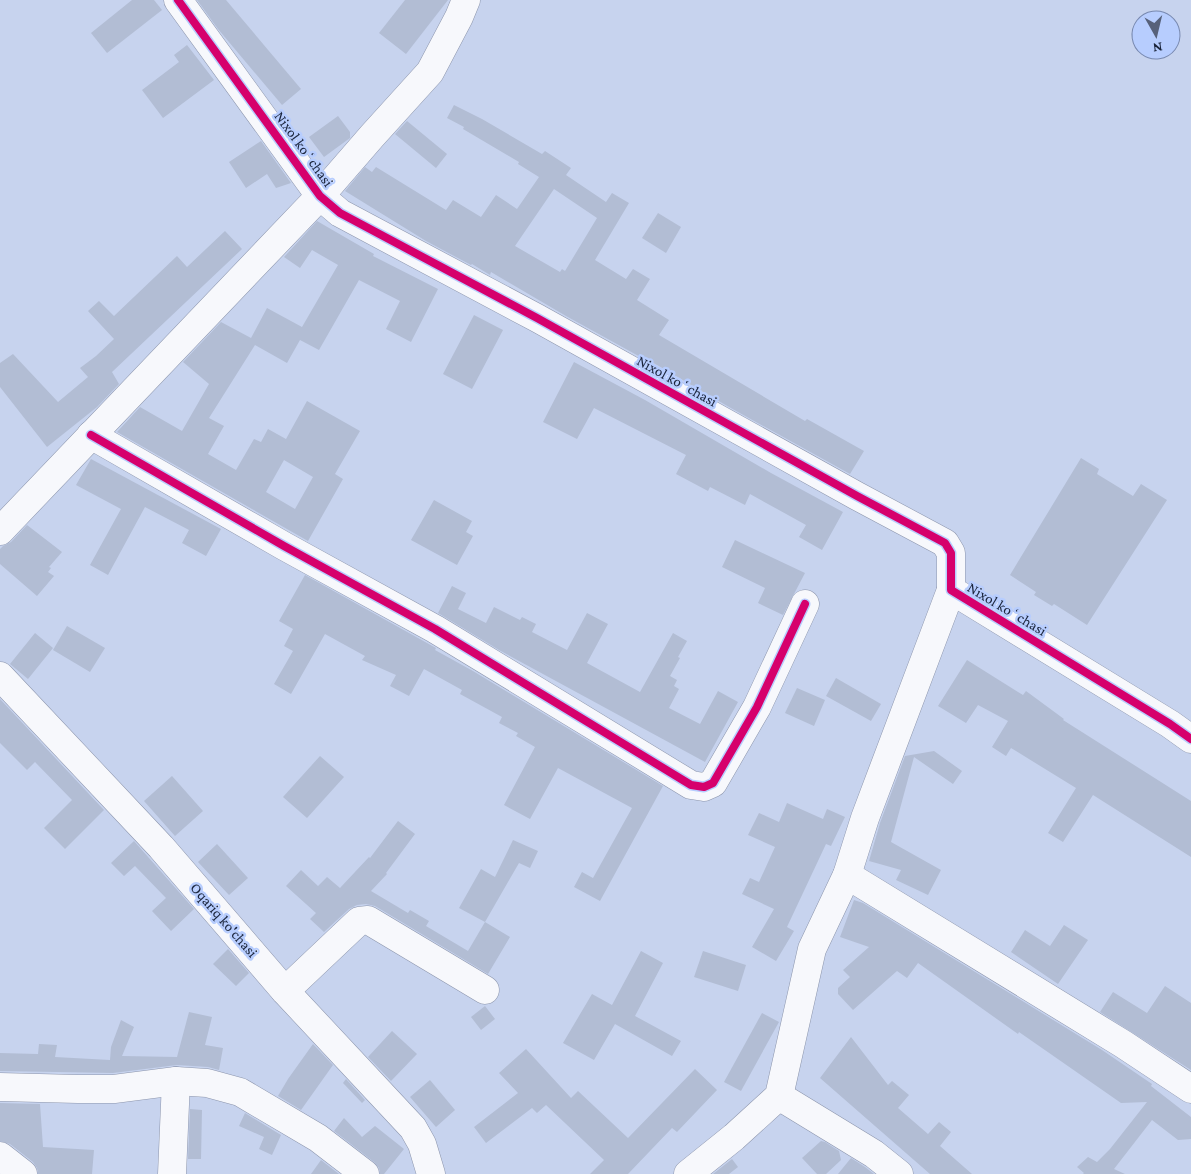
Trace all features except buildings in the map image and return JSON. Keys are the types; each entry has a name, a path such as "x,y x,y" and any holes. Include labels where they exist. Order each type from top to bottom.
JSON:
{"street":[{"name":"Nixol koʻchasi","path":"178,0 320,196 340,213 537,318 945,543 951,553 951,590 1170,724 1191,739"},
{"path":"0,531 320,196 430,72 466,0"},
{"path":"91,435 284,546 434,629 691,785 704,787 713,783 757,707 805,604"},
{"path":"688,1174 734,1137 779,1096 812,949 847,875 865,818 951,590"},
{"name":"Oqariq ko'chasi","path":"0,676 161,847 285,991 413,1128 422,1144 431,1174"},
{"path":"847,875 1123,1044 1191,1089"},
{"path":"285,991 359,921 368,920 484,990"},
{"path":"172,1174 176,1082"},
{"path":"0,1087 114,1089 176,1082 207,1083 240,1092 318,1138 365,1174"},
{"path":"779,1096 874,1154 898,1174"},
{"path":"0,1156 23,1174"}],"cycle path":[{"path":"178,0 320,196 340,213 537,318 945,543 951,553 951,590 1170,724 1191,739"},
{"path":"91,435 284,546 435,629 691,785 704,787 713,783 757,707 805,604"}]}
